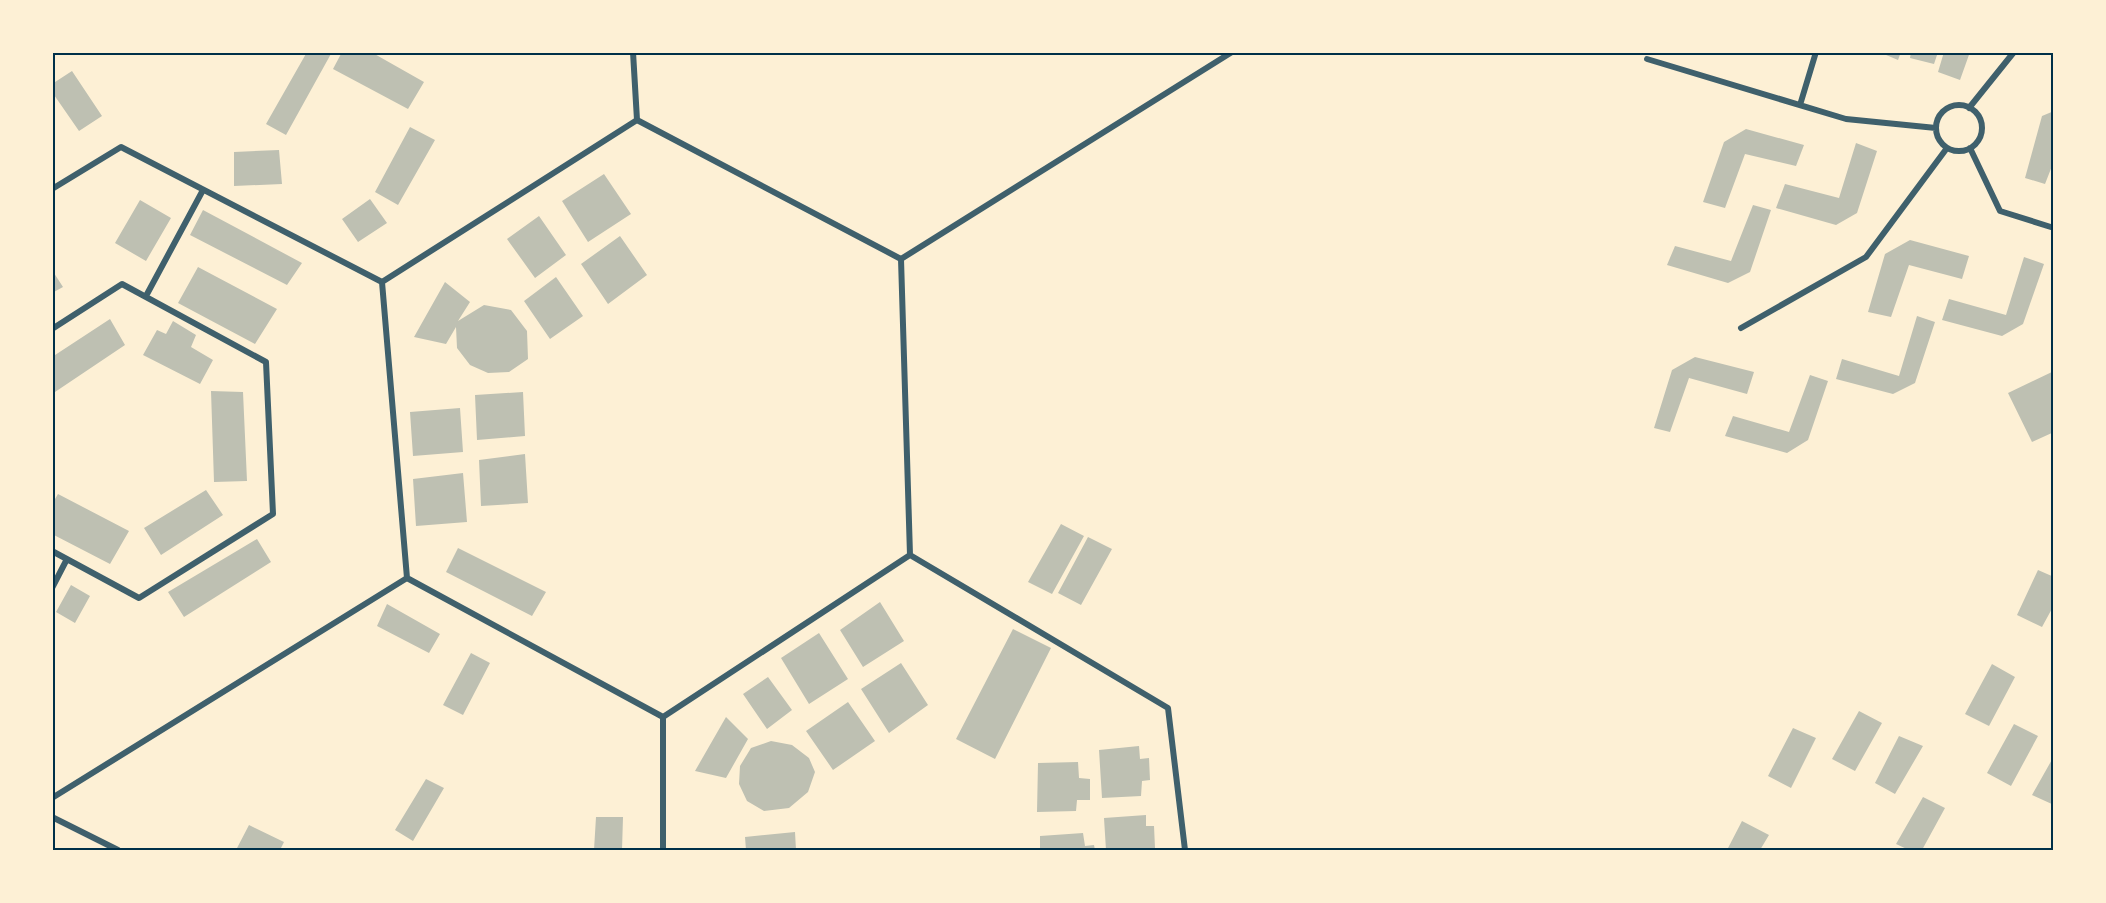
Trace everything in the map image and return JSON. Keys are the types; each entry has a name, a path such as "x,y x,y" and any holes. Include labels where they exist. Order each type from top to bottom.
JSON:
{"street":[{"path":"633,52 637,120"},
{"path":"902,259 1232,52"},
{"path":"1800,105 1816,52"},
{"path":"1969,108 2014,52"},
{"path":"1647,59 1846,119 1936,128"},
{"path":"1955,105 1969,108 1979,117 1981,131 1976,143 1970,148 1955,150 1947,148 1941,143 1936,128 1937,120 1947,108 1955,105"},
{"path":"637,120 902,259"},
{"path":"382,282 637,120"},
{"path":"52,189 121,147 382,282"},
{"path":"1741,328 1866,257 1947,148"},
{"path":"1970,148 2000,211 2054,228"},
{"path":"146,296 203,190"},
{"path":"902,259 910,555"},
{"path":"382,282 407,578"},
{"path":"52,329 122,284 266,362 273,514 140,598 52,551"},
{"path":"663,717 910,555"},
{"path":"910,555 1168,708 1185,850"},
{"path":"52,588 67,559"},
{"path":"407,578 663,717"},
{"path":"52,798 407,578"},
{"path":"663,717 663,850"},
{"path":"52,817 118,850"}],"building":[{"path":"307,52 332,52 286,135 266,124"},
{"path":"342,52 371,52 424,82 408,109 333,69"},
{"path":"1879,52 1901,52 1898,60"},
{"path":"1911,52 1938,52 1934,64 1910,58"},
{"path":"1944,52 1970,52 1960,80 1938,72"},
{"path":"72,71 102,116 79,131 52,92 52,84"},
{"path":"2054,111 2054,161 2045,184 2025,178 2042,116"},
{"path":"410,127 435,140 398,205 375,192"},
{"path":"1746,129 1804,145 1796,166 1745,154 1725,208 1703,202 1724,142"},
{"path":"1856,143 1877,151 1857,213 1836,225 1776,208 1785,184 1839,198"},
{"path":"279,150 282,184 234,186 234,152"},
{"path":"604,174 631,214 588,242 562,201"},
{"path":"370,199 387,223 358,242 342,219"},
{"path":"140,200 171,218 146,261 115,243"},
{"path":"1753,205 1771,210 1750,272 1728,283 1667,265 1675,246 1731,261"},
{"path":"203,210 302,263 287,285 190,235"},
{"path":"539,216 566,255 535,278 507,239"},
{"path":"620,236 647,275 608,304 581,264"},
{"path":"1910,240 1969,256 1962,279 1909,265 1891,317 1868,312 1885,254"},
{"path":"2024,257 2044,264 2023,324 2002,336 1942,320 1949,299 2006,315"},
{"path":"198,267 277,309 255,344 178,303"},
{"path":"52,270 63,287 52,293"},
{"path":"556,277 583,316 550,339 524,301"},
{"path":"445,282 470,302 458,321 484,305 511,310 527,331 528,359 509,372 488,373 470,365 457,348 456,327 446,344 414,337"},
{"path":"1917,316 1935,322 1915,383 1893,394 1836,379 1842,359 1899,376"},
{"path":"110,319 125,345 52,394 52,357"},
{"path":"173,321 196,335 191,347 213,360 200,384 143,355 157,330 166,334"},
{"path":"1695,357 1754,372 1747,394 1689,378 1670,432 1654,428 1672,370"},
{"path":"2054,371 2054,432 2032,442 2008,393"},
{"path":"1810,375 1828,381 1808,440 1787,453 1725,436 1733,416 1789,432"},
{"path":"211,391 243,392 247,481 214,482"},
{"path":"523,392 525,436 477,440 475,395"},
{"path":"460,408 463,452 413,456 410,412"},
{"path":"525,454 528,503 481,506 479,460"},
{"path":"463,473 467,522 416,526 413,479"},
{"path":"206,490 223,515 161,555 144,528"},
{"path":"58,494 129,531 110,564 52,534 52,504"},
{"path":"1061,524 1084,536 1052,594 1028,582"},
{"path":"1088,537 1112,549 1081,605 1058,593"},
{"path":"257,539 271,562 184,617 168,592"},
{"path":"458,548 546,592 532,616 446,572"},
{"path":"2038,570 2054,577 2054,605 2042,627 2017,615"},
{"path":"71,585 90,596 75,623 56,612"},
{"path":"880,602 904,641 863,667 840,630"},
{"path":"387,604 440,634 429,653 377,626"},
{"path":"1013,629 1051,648 995,759 956,739"},
{"path":"819,633 848,679 809,704 781,658"},
{"path":"471,653 490,663 463,715 443,705"},
{"path":"901,663 928,705 889,733 861,689"},
{"path":"1992,664 2015,677 1989,726 1965,714"},
{"path":"768,677 792,710 767,729 743,694"},
{"path":"848,702 875,741 833,770 806,731"},
{"path":"1859,711 1882,723 1855,771 1832,759"},
{"path":"726,717 748,739 726,778 695,771"},
{"path":"2014,724 2038,736 2011,786 1987,773"},
{"path":"1793,728 1816,738 1791,788 1768,776"},
{"path":"1899,736 1923,746 1895,794 1875,783"},
{"path":"771,741 792,745 809,758 815,772 808,792 789,808 764,811 747,801 739,784 740,766 751,748"},
{"path":"1139,746 1140,759 1149,758 1150,780 1142,781 1141,796 1102,798 1099,750"},
{"path":"2054,756 2054,805 2032,795"},
{"path":"1078,762 1079,778 1090,779 1090,800 1077,800 1076,811 1037,812 1038,763"},
{"path":"426,779 444,788 413,841 395,830"},
{"path":"1923,797 1945,808 1922,850 1909,850 1896,844"},
{"path":"1146,815 1146,826 1154,826 1155,848 1106,850 1104,818"},
{"path":"596,817 623,817 622,850 594,850"},
{"path":"1742,821 1769,835 1760,850 1727,850"},
{"path":"249,825 284,842 280,850 236,850"},
{"path":"795,832 796,850 746,850 745,837"},
{"path":"1083,833 1085,846 1094,845 1095,850 1040,850 1040,836"}]}
